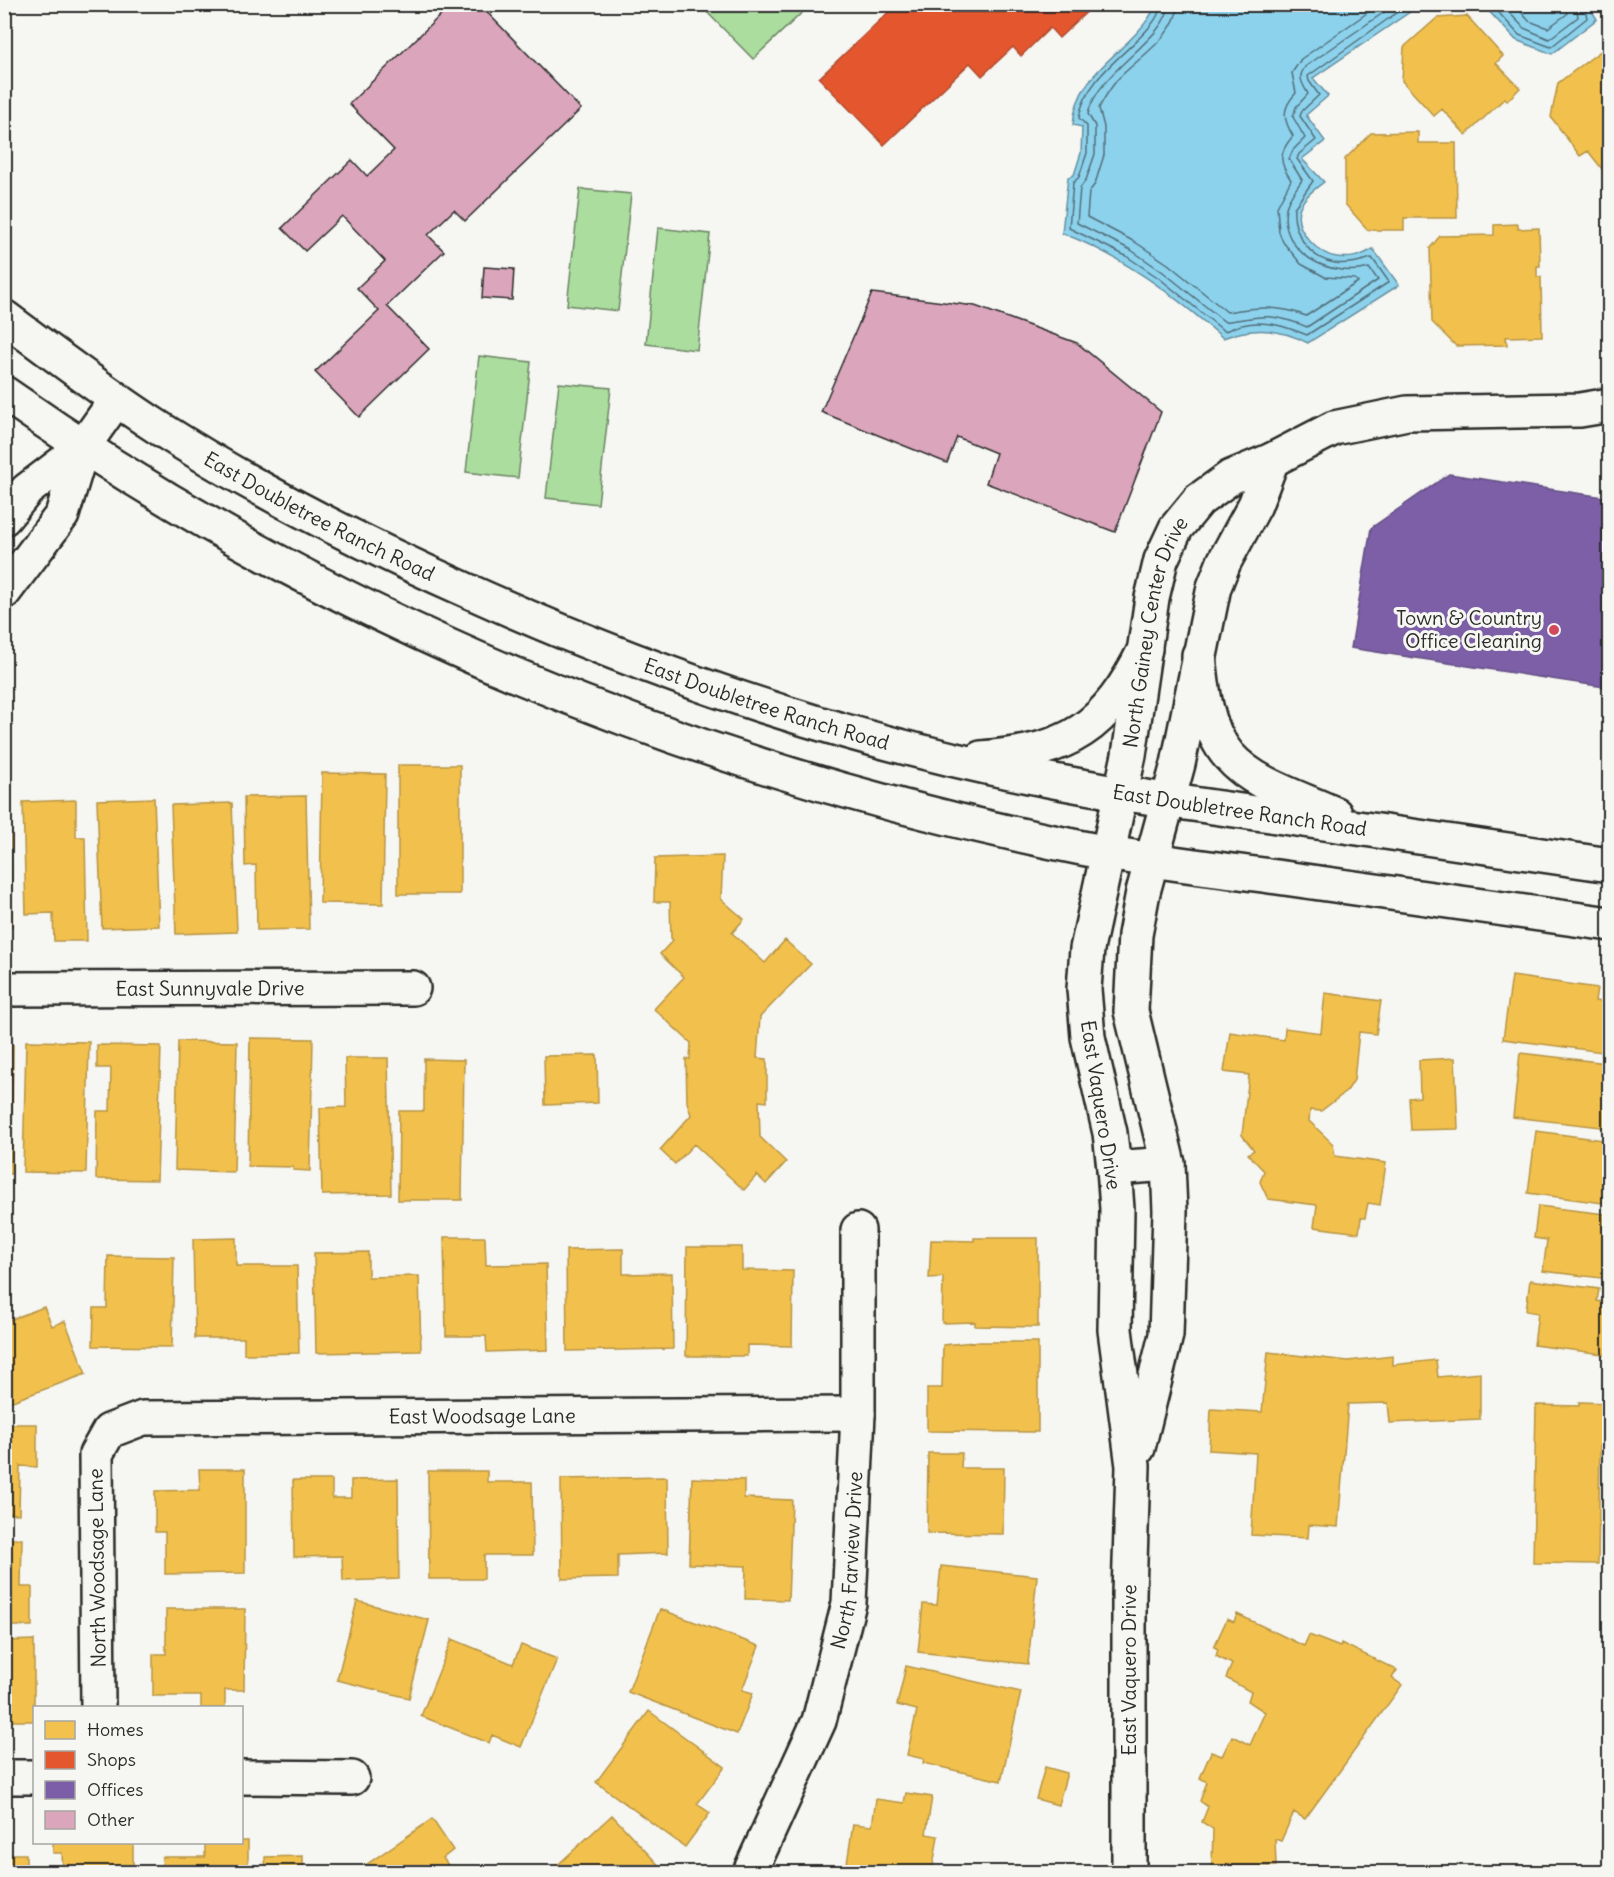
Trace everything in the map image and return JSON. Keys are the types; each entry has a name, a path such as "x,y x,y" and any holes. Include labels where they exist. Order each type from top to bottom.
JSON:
{"street":[{"name":"East Doubletree Ranch Road","path":"4,317 116,399 196,451 304,512 412,566 547,626 617,655 721,693 832,727 956,760 1121,793 1610,865"},
{"path":"4,393 82,448 295,572 438,641 640,726 810,781 988,826 1107,852 1610,924"},
{"path":"4,518 27,490 82,448 116,399"},
{"name":"North Gainey Center Drive","path":"1107,852 1129,755 1154,585 1161,560 1176,528 1199,500 1231,477 1272,460 1334,428 1407,412 1580,410 1610,405"},
{"path":"4,592 62,514 82,448"},
{"path":"1152,859 1178,764 1214,587 1224,562 1256,505 1272,460"},
{"path":"956,760 1026,752 1061,742 1084,731 1102,716 1118,696 1145,649"},
{"path":"1199,655 1207,709 1228,755 1260,779 1369,830"},
{"name":"East Vaquero Drive","path":"1107,852 1087,949 1084,989 1088,1037 1110,1133 1114,1168 1117,1209 1115,1330 1133,1466 1129,1594 1129,1872"},
{"name":"East Vaquero Drive","path":"1133,1466 1166,1335 1170,1211 1168,1164 1131,1011 1135,935 1152,859"},
{"name":"East Sunnyvale Drive","path":"4,989 413,988"},
{"path":"1095,1067 1142,1058"},
{"path":"1114,1168 1168,1164"},
{"name":"North Farview Drive","path":"750,1872 819,1721 849,1603 858,1414 858,1230"},
{"name":"East Woodsage Lane","path":"109,1431 143,1418 858,1414"},
{"name":"North Woodsage Lane","path":"98,1706 96,1454 109,1431"},
{"path":"4,1777 33,1777"},
{"path":"243,1777 352,1778"}],"green space":[{"path":"700,5 810,5 753,59"},
{"path":"580,189 631,194 618,311 567,305"},
{"path":"658,228 710,234 697,350 646,344"},
{"path":"479,356 531,362 518,478 466,472"},
{"path":"559,383 611,388 598,504 546,498"}],"water":[{"path":"1156,5 1420,5 1313,78 1328,96 1306,115 1325,141 1302,159 1324,182 1306,198 1299,210 1300,226 1309,240 1322,252 1337,257 1356,256 1373,249 1399,285 1308,343 1287,334 1266,331 1245,332 1223,338 1147,278 1106,253 1062,233 1068,177 1074,175 1081,153 1082,127 1073,125 1077,105 1084,89 1095,74 1135,35 1147,21"},
{"path":"1483,5 1588,5 1597,19 1552,54 1516,40"}],"building: Homes":[{"path":"1467,16 1503,56 1496,63 1520,88 1507,101 1505,98 1466,135 1442,109 1434,116 1402,81 1404,47 1437,18"},
{"path":"1610,44 1610,179 1588,151 1580,156 1551,117 1558,83"},
{"path":"1418,132 1418,143 1456,143 1457,218 1404,218 1404,230 1368,230 1345,204 1345,159 1371,133"},
{"path":"1518,224 1518,229 1539,228 1540,266 1537,266 1537,277 1541,277 1542,336 1506,337 1507,345 1456,346 1432,322 1430,248 1440,236 1494,235 1494,225"},
{"path":"398,765 460,765 460,894 398,894"},
{"path":"322,773 385,774 383,904 320,903"},
{"path":"4,793 10,793 12,927 4,927"},
{"path":"306,796 309,929 257,930 256,865 245,866 244,797"},
{"path":"154,798 159,926 102,928 97,800"},
{"path":"76,800 76,837 85,837 87,941 54,941 53,913 26,914 23,802"},
{"path":"232,803 237,932 176,934 171,805"},
{"path":"723,856 721,899 744,919 732,933 765,963 785,940 811,964 760,1017 757,1058 767,1059 767,1102 759,1101 760,1137 786,1162 766,1184 757,1175 744,1190 694,1144 675,1164 660,1150 691,1115 687,1102 686,1059 690,1059 691,1043 654,1009 684,977 660,954 673,940 671,938 670,902 654,902 655,858"},
{"path":"1512,976 1597,988 1595,1001 1610,1003 1610,1053 1503,1039"},
{"path":"1325,993 1381,1001 1376,1034 1359,1032 1354,1080 1347,1091 1321,1111 1310,1110 1309,1121 1333,1144 1335,1156 1386,1163 1380,1205 1368,1203 1365,1218 1361,1218 1359,1233 1314,1227 1317,1205 1268,1199 1260,1182 1264,1171 1248,1154 1254,1150 1242,1135 1249,1075 1224,1072 1230,1032 1284,1040 1285,1028 1321,1033"},
{"path":"250,1038 313,1039 310,1171 293,1170 293,1167 248,1166"},
{"path":"26,1041 89,1042 86,1173 23,1172"},
{"path":"178,1041 237,1042 234,1172 175,1170"},
{"path":"4,1045 13,1045 11,1174 4,1174"},
{"path":"97,1045 161,1046 157,1180 96,1179 97,1111 110,1111 111,1068 97,1068"},
{"path":"1520,1053 1607,1063 1605,1079 1610,1079 1610,1128 1513,1117"},
{"path":"597,1055 598,1103 545,1105 544,1056"},
{"path":"345,1058 388,1058 391,1194 322,1195 320,1108 346,1107"},
{"path":"1455,1058 1458,1129 1411,1130 1409,1098 1420,1097 1419,1060"},
{"path":"424,1059 464,1060 462,1200 398,1200 399,1111 424,1111"},
{"path":"1536,1131 1610,1141 1610,1204 1528,1193"},
{"path":"1538,1206 1605,1214 1603,1227 1610,1228 1610,1279 1543,1271 1547,1240 1534,1238"},
{"path":"444,1237 485,1237 486,1265 546,1264 548,1350 487,1352 486,1336 446,1336"},
{"path":"236,1238 236,1266 297,1266 299,1353 244,1354 244,1338 195,1338 193,1239"},
{"path":"974,1238 1038,1238 1038,1327 975,1326 975,1322 942,1323 943,1277 929,1278 931,1240 974,1241"},
{"path":"687,1247 742,1247 742,1270 793,1271 792,1346 747,1345 747,1356 686,1356"},
{"path":"623,1249 623,1274 672,1273 673,1349 567,1351 566,1250"},
{"path":"368,1252 368,1277 419,1276 421,1351 316,1353 314,1253"},
{"path":"108,1256 174,1257 172,1347 93,1346 94,1308 107,1308"},
{"path":"1530,1280 1599,1289 1597,1301 1610,1303 1610,1355 1534,1345 1538,1313 1526,1311"},
{"path":"44,1307 52,1326 65,1321 86,1374 7,1403 4,1395 4,1322"},
{"path":"974,1342 1038,1342 1038,1432 927,1431 927,1388 942,1388 943,1345"},
{"path":"1268,1352 1348,1361 1393,1356 1393,1365 1436,1360 1438,1377 1480,1373 1480,1419 1390,1423 1388,1403 1348,1404 1338,1527 1309,1525 1308,1538 1251,1535 1256,1453 1209,1450 1211,1409 1262,1412"},
{"path":"1579,1402 1609,1403 1609,1445 1600,1445 1598,1564 1533,1563 1536,1405 1579,1406"},
{"path":"4,1424 37,1424 37,1467 20,1466 19,1514 4,1513"},
{"path":"928,1453 962,1453 961,1468 1004,1468 1003,1534 927,1533"},
{"path":"1610,1468 1610,1560 1608,1560"},
{"path":"199,1469 245,1469 245,1573 165,1574 165,1532 155,1532 155,1491 200,1490"},
{"path":"428,1471 487,1471 487,1482 532,1482 533,1555 484,1555 484,1579 429,1579"},
{"path":"667,1477 668,1553 618,1555 618,1578 562,1579 561,1479"},
{"path":"692,1478 744,1480 744,1498 792,1500 788,1600 745,1599 746,1566 689,1564"},
{"path":"398,1479 399,1579 343,1581 342,1556 294,1557 293,1480 332,1480 332,1498 351,1498 351,1480"},
{"path":"4,1539 22,1539 21,1587 32,1587 32,1626 4,1626"},
{"path":"941,1566 1037,1576 1028,1664 918,1652 923,1604 937,1605"},
{"path":"357,1601 429,1620 409,1698 337,1680"},
{"path":"166,1609 245,1609 244,1690 225,1690 225,1706 201,1706 201,1696 153,1696 153,1654 166,1654"},
{"path":"660,1609 759,1646 742,1690 753,1693 737,1734 628,1692"},
{"path":"1237,1614 1304,1646 1309,1635 1340,1647 1341,1643 1397,1670 1392,1678 1402,1685 1305,1819 1294,1812 1281,1841 1275,1839 1276,1866 1212,1865 1213,1829 1202,1822 1208,1807 1200,1801 1207,1782 1200,1778 1211,1752 1222,1756 1232,1736 1250,1745 1265,1712 1248,1701 1251,1692 1226,1678 1232,1664 1216,1656 1218,1649 1214,1647 1227,1619 1234,1622"},
{"path":"452,1639 513,1664 521,1645 557,1659 521,1747 492,1735 489,1743 421,1716"},
{"path":"34,1640 33,1721 4,1721 4,1641"},
{"path":"906,1666 1021,1692 1001,1781 923,1763 924,1759 907,1755 917,1710 897,1705"},
{"path":"649,1711 725,1767 697,1804 710,1813 685,1847 596,1782"},
{"path":"1045,1767 1067,1773 1058,1805 1036,1799"},
{"path":"906,1793 932,1797 926,1834 938,1836 932,1872 846,1870 853,1824 872,1826 876,1799 904,1803"},
{"path":"612,1815 665,1872 550,1872"},
{"path":"432,1819 453,1850 443,1858 453,1872 371,1872 366,1865"},
{"path":"243,1841 248,1841 248,1872 163,1872 162,1857 205,1857 205,1844 243,1844"},
{"path":"53,1844 133,1844 133,1872 63,1872 62,1853 53,1853"},
{"path":"4,1854 26,1854 26,1872 4,1872"},
{"path":"303,1856 303,1868 350,1867 350,1872 266,1872 265,1857"}],"building: Shops":[{"path":"897,4 1094,5 1059,38 1050,28 1021,56 1013,47 982,76 970,63 884,145 819,78"}],"building: Offices":[{"path":"1449,474 1610,498 1610,688 1351,648 1371,528"}],"building: Other":[{"path":"452,4 479,4 581,109 465,221 454,210 428,235 444,251 387,306 429,349 359,417 315,372 379,311 357,288 385,261 342,216 305,251 282,228 352,160 367,176 394,150 349,104"},
{"path":"484,267 514,269 512,300 482,298"},
{"path":"872,293 975,306 1077,343 1161,412 1115,532 986,483 996,453 957,437 947,463 821,412"}],"place":[{"name":"Town & Country Office Cleaning","path":"1554,630"}]}
